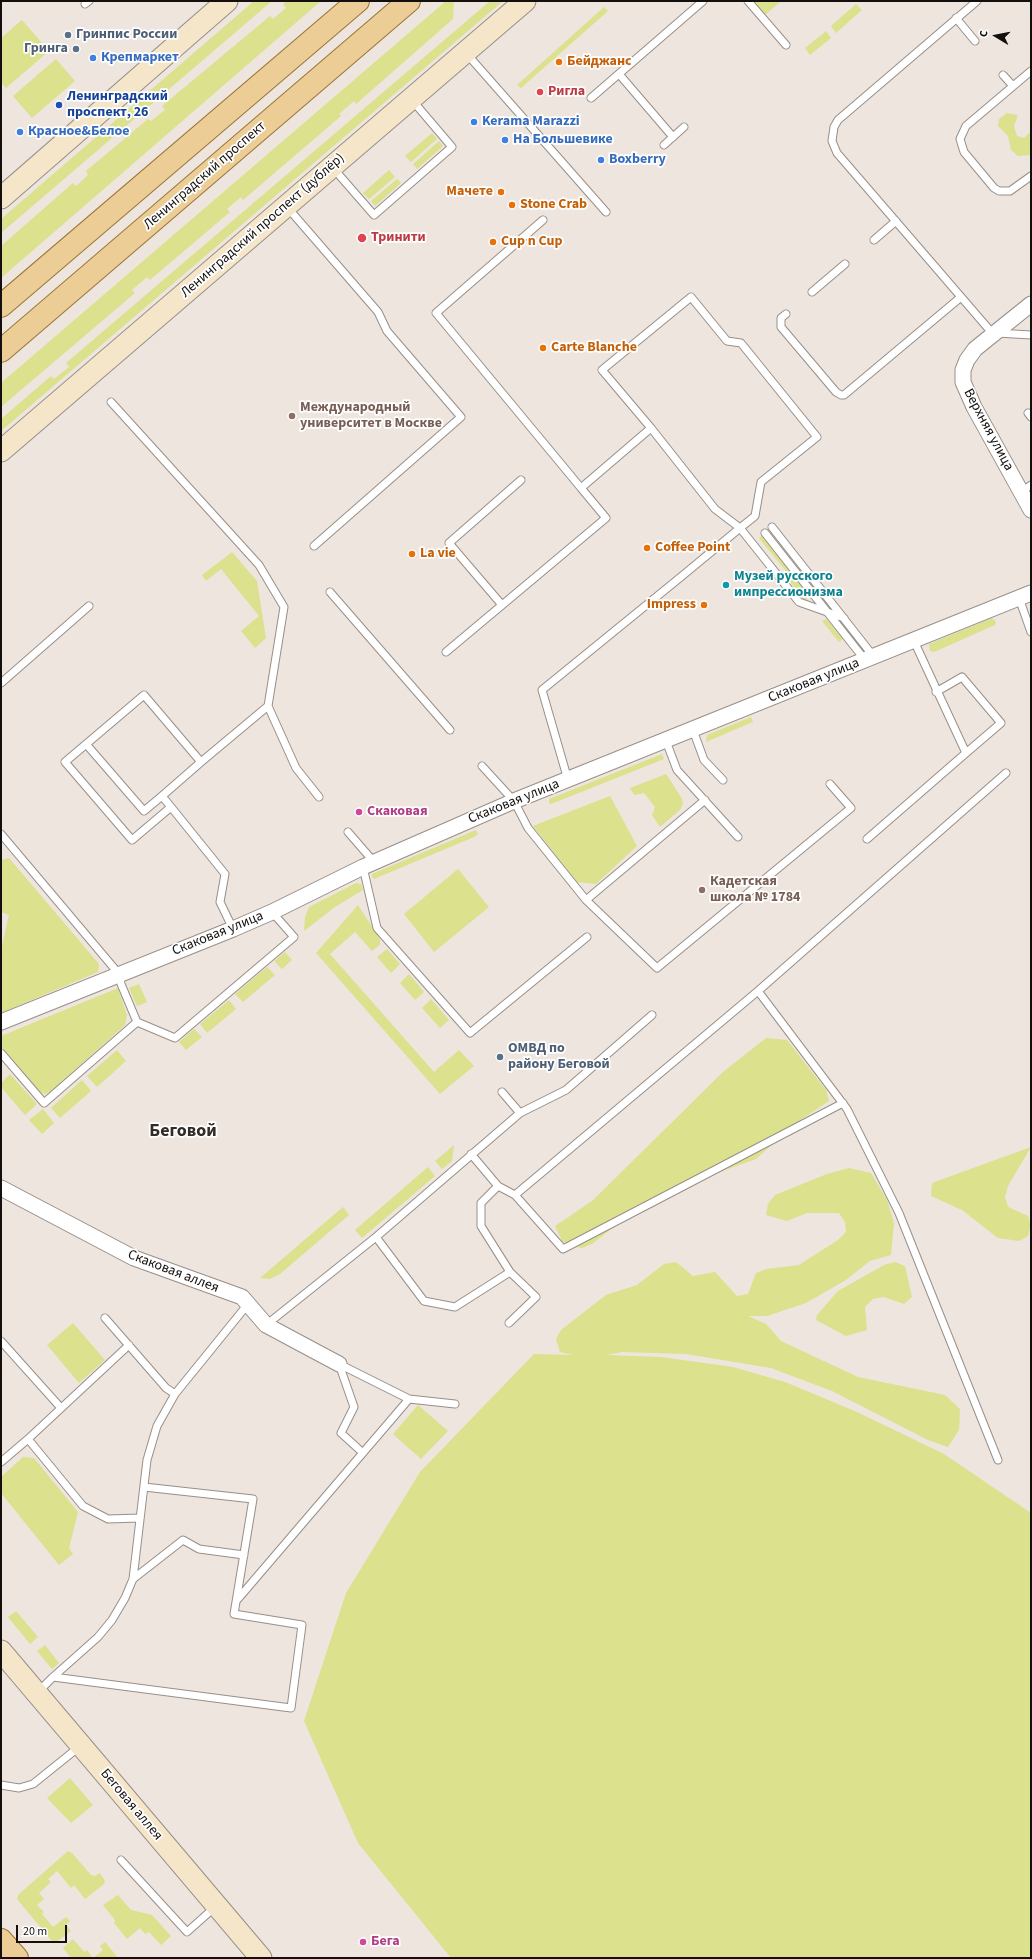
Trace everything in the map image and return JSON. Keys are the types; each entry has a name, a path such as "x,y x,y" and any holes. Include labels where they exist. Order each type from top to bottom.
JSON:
{"main road":[{"path":"1,306 358,1"},
{"name":"Ленинградский проспект","path":"1,351 409,1"},
{"name":"Ленинградский проспект (дублёр)","path":"1,451 410,98 525,1"},
{"path":"5,192 220,3"},
{"name":"Беговая аллея","path":"1,1651 261,1958"},
{"path":"1,1940 17,1958"}],"street":[{"name":"Верхняя улица","path":"1031,304 975,349 967,360 963,370 963,382 974,408 1026,488 1031,510"},
{"name":"Скаковая улица","path":"1,1022 233,929 272,912 368,865 514,801 1025,595"},
{"name":"Скаковая аллея","path":"1,1188 134,1258 242,1298 266,1325 339,1364"}],"lane":[{"path":"591,98 703,1"},
{"path":"748,1 786,45"},
{"path":"977,1 838,120 832,134 834,147 837,153 961,297 994,333 1031,335"},
{"path":"956,18 975,41"},
{"path":"465,52 606,212"},
{"path":"1031,71 966,126 962,133 961,146 964,152 989,182 999,191 1010,191 1031,176"},
{"path":"619,74 673,137"},
{"path":"1003,75 1013,86"},
{"path":"332,166 374,215 452,147 410,98"},
{"path":"664,145 684,127"},
{"path":"286,206 378,312 387,330 461,417 314,546"},
{"path":"446,652 606,518 436,313 543,220"},
{"path":"874,240 896,221"},
{"path":"812,292 845,264"},
{"path":"568,780 542,690 740,528 754,516 761,482 817,437 740,343 727,341 691,297 602,370 651,428 714,508 740,528 799,602 827,610 844,618"},
{"path":"786,314 781,318 781,326 836,392 844,395 961,297"},
{"path":"111,402 259,565 284,607 268,706 296,768 319,797"},
{"path":"581,488 651,428"},
{"path":"502,605 449,542 521,480"},
{"path":"772,527 844,618 870,658"},
{"path":"765,533 827,610 870,658"},
{"path":"330,592 450,730"},
{"path":"1025,595 1031,632"},
{"path":"1,683 89,606"},
{"path":"914,641 936,692 966,753"},
{"path":"867,839 1001,723 962,677 936,692"},
{"path":"172,807 132,840 65,762 144,695 201,762"},
{"path":"86,744 144,811 268,706"},
{"path":"693,730 704,760 723,780"},
{"path":"666,741 677,770 738,836"},
{"path":"482,766 514,801 528,828 586,900 657,968 851,808 830,784"},
{"path":"516,1195 758,991 1006,773"},
{"path":"162,796 225,874 220,902 233,929"},
{"path":"586,900 705,800"},
{"path":"348,832 368,865 377,928 470,1033 586,938"},
{"path":"1,834 119,974 121,984 137,1022 175,1038 294,937 272,912"},
{"path":"758,991 843,1103 899,1213 998,1460"},
{"path":"266,1325 376,1237 520,1112 566,1090 652,1015"},
{"path":"1,1054 44,1103 137,1022"},
{"path":"502,1092 520,1112"},
{"path":"471,1154 498,1186 516,1195 563,1249 843,1103"},
{"path":"498,1186 481,1202 481,1226 510,1272 536,1297 509,1323"},
{"path":"376,1237 424,1301 455,1307 510,1272"},
{"path":"37,1694 53,1677 98,1637 112,1620 122,1604 132,1579 151,1442 157,1426 175,1394 248,1304"},
{"path":"105,1318 166,1388 175,1394"},
{"path":"1,1341 61,1408"},
{"path":"1,1462 28,1439 129,1345"},
{"path":"339,1364 410,1399 454,1404"},
{"path":"339,1364 354,1407 341,1433 363,1453"},
{"path":"236,1600 410,1399"},
{"path":"28,1439 83,1506 108,1519 140,1518"},
{"path":"53,1677 291,1708 302,1625 234,1614 253,1498 144,1487"},
{"path":"132,1579 183,1540 199,1549 244,1555"},
{"path":"1,1785 19,1788 32,1784 81,1746"},
{"path":"121,1860 187,1932 216,1905"}],"green space":[{"path":"254,1 272,1 1,233 1,219"},
{"path":"287,1 321,1 1,278 1,246 73,183 76,186 88,175 86,171 148,119 151,121 165,110 162,106 270,16 273,19 286,8 283,4"},
{"path":"446,1 454,1 453,19 356,104 354,101 339,114 341,116 243,200 241,197 227,209 230,212 150,280 147,277 132,290 135,293 1,407 1,383"},
{"path":"490,1 503,1 1,431 1,419 51,376 54,379 69,367 66,363"},
{"path":"752,1 781,1 765,15"},
{"path":"856,4 862,10 836,33 831,26"},
{"path":"604,7 608,11 521,88 517,85"},
{"path":"22,20 49,51 6,88 1,82 1,38"},
{"path":"826,31 831,38 810,55 805,48"},
{"path":"56,59 75,81 32,118 13,96"},
{"path":"1007,113 1018,115 1014,126 1017,136 1024,138 1029,133 1031,134 1030,155 1018,156 1011,150 1008,136 998,126 999,119"},
{"path":"432,133 437,139 411,162 405,156"},
{"path":"439,141 443,146 417,169 413,164"},
{"path":"389,170 395,177 369,199 363,193"},
{"path":"397,179 401,183 375,206 371,201"},
{"path":"762,535 810,596 805,601 789,580 789,575 759,538"},
{"path":"232,552 257,581 266,638 255,648 241,631 259,616 221,569 206,581 202,575"},
{"path":"992,618 996,622 995,625 934,652 930,651 929,644"},
{"path":"826,619 843,639 839,642 822,621"},
{"path":"751,717 753,722 706,742 707,735"},
{"path":"662,754 664,759 551,804 549,803 549,799"},
{"path":"666,774 681,797 683,803 681,809 660,827 652,815 655,807 644,793 634,795 630,788"},
{"path":"610,796 637,846 596,884 577,882 533,826"},
{"path":"476,830 478,834 474,837 374,879 372,877 372,874"},
{"path":"9,858 99,964 98,972 1,1013 1,950 9,915 1,912 1,860"},
{"path":"458,869 489,907 434,952 404,914"},
{"path":"356,883 361,884 363,890 335,907 304,931 305,917 309,907"},
{"path":"358,905 380,939 380,945 372,951 355,932 330,954 434,1072 459,1050 474,1066 440,1094 316,953"},
{"path":"387,949 400,964 391,973 377,957"},
{"path":"285,952 292,960 282,969 274,961"},
{"path":"267,967 275,975 243,1002 235,994"},
{"path":"409,974 424,992 415,1000 400,983"},
{"path":"139,984 147,1002 137,1006 129,988"},
{"path":"118,988 127,1015 125,1025 50,1092 45,1094 40,1092 1,1046 1,1036"},
{"path":"431,999 449,1020 440,1028 422,1008"},
{"path":"229,1000 236,1009 207,1033 200,1024"},
{"path":"194,1029 202,1037 186,1050 179,1042"},
{"path":"766,1038 787,1040 826,1090 829,1101 799,1121 756,1159 700,1179 645,1203 592,1244 582,1248 572,1246 562,1241 555,1226 592,1201 723,1072"},
{"path":"117,1050 126,1061 97,1087 87,1076"},
{"path":"10,1074 37,1104 25,1115 1,1087 1,1083"},
{"path":"82,1080 91,1091 60,1118 51,1108"},
{"path":"43,1109 54,1123 42,1134 29,1120"},
{"path":"454,1145 452,1161 442,1169 435,1161"},
{"path":"1031,1147 1008,1186 1005,1197 1008,1207 1028,1216 1031,1225 1028,1236 1019,1241 998,1238 962,1210 931,1196 932,1183"},
{"path":"428,1167 435,1176 362,1238 355,1230"},
{"path":"849,1168 871,1173 887,1200 894,1223 891,1255 870,1261 846,1280 806,1303 767,1316 748,1316 766,1324 781,1341 858,1377 945,1395 960,1409 959,1430 948,1447 928,1440 832,1391 771,1368 686,1354 622,1352 607,1355 661,1357 733,1367 785,1382 857,1412 944,1454 1031,1513 1031,1958 451,1958 358,1843 304,1721 346,1593 420,1472 534,1354 573,1355 560,1352 556,1339 561,1330 606,1295 637,1285 664,1264 676,1262 693,1276 715,1272 737,1296 748,1294 756,1273 766,1269 799,1265 838,1240 846,1232 845,1222 839,1213 807,1213 787,1221 766,1215 768,1204 775,1195 827,1174"},
{"path":"343,1207 349,1215 280,1274 270,1279 260,1278"},
{"path":"895,1262 905,1266 912,1297 904,1304 884,1297 873,1299 865,1307 867,1330 846,1336 816,1320 817,1315 838,1291 884,1265"},
{"path":"73,1323 105,1360 79,1383 47,1345"},
{"path":"418,1405 448,1431 421,1459 393,1434"},
{"path":"23,1457 34,1458 78,1512 69,1548 73,1554 59,1565 1,1493 1,1477"},
{"path":"16,1611 38,1637 30,1644 8,1617"},
{"path":"45,1645 59,1663 52,1669 37,1651"},
{"path":"70,1778 93,1805 71,1823 47,1798"},
{"path":"68,1851 72,1853 91,1875 95,1876 100,1873 105,1881 104,1884 85,1899 74,1885 71,1888 57,1871 48,1879 51,1882 39,1893 44,1899 37,1905 44,1912 42,1914 53,1927 66,1917 70,1921 66,1925 71,1931 55,1943 17,1899 18,1895"},
{"path":"118,1895 131,1910 152,1915 171,1936 161,1945 149,1932 145,1934 140,1928 127,1939 114,1923 115,1920 103,1905"},
{"path":"73,1939 84,1952 87,1950 93,1958 71,1958 63,1948"},
{"path":"105,1942 118,1958 93,1958 103,1950 100,1946"}],"place":[{"name":"Гринпис России","path":"68,35"},
{"name":"Гринга","path":"76,49"},
{"name":"Крепмаркет","path":"93,58"},
{"name":"Бейджанс","path":"559,62"},
{"name":"Ригла","path":"540,92"},
{"name":"Ленинградский проспект, 26","path":"59,105"},
{"name":"Kerama Marazzi","path":"474,122"},
{"name":"Красное&Белое","path":"20,132"},
{"name":"На Большевике","path":"505,140"},
{"name":"Boxberry","path":"601,160"},
{"name":"Мачете","path":"501,192"},
{"name":"Stone Crab","path":"512,205"},
{"name":"Тринити","path":"362,238"},
{"name":"Cup n Cup","path":"493,242"},
{"name":"Carte Blanche","path":"543,348"},
{"name":"Международный университет в Москве","path":"292,416"},
{"name":"Coffee Point","path":"647,548"},
{"name":"La vie","path":"412,554"},
{"name":"Музей русского импрессионизма","path":"726,585"},
{"name":"Impress","path":"704,605"},
{"name":"Скаковая","path":"359,812"},
{"name":"Кадетская школа № 1784","path":"702,890"},
{"name":"ОМВД по району Беговой","path":"500,1057"},
{"name":"Бега","path":"363,1942"}],"district":[{"name":"Беговой","path":"183,1132"}]}
